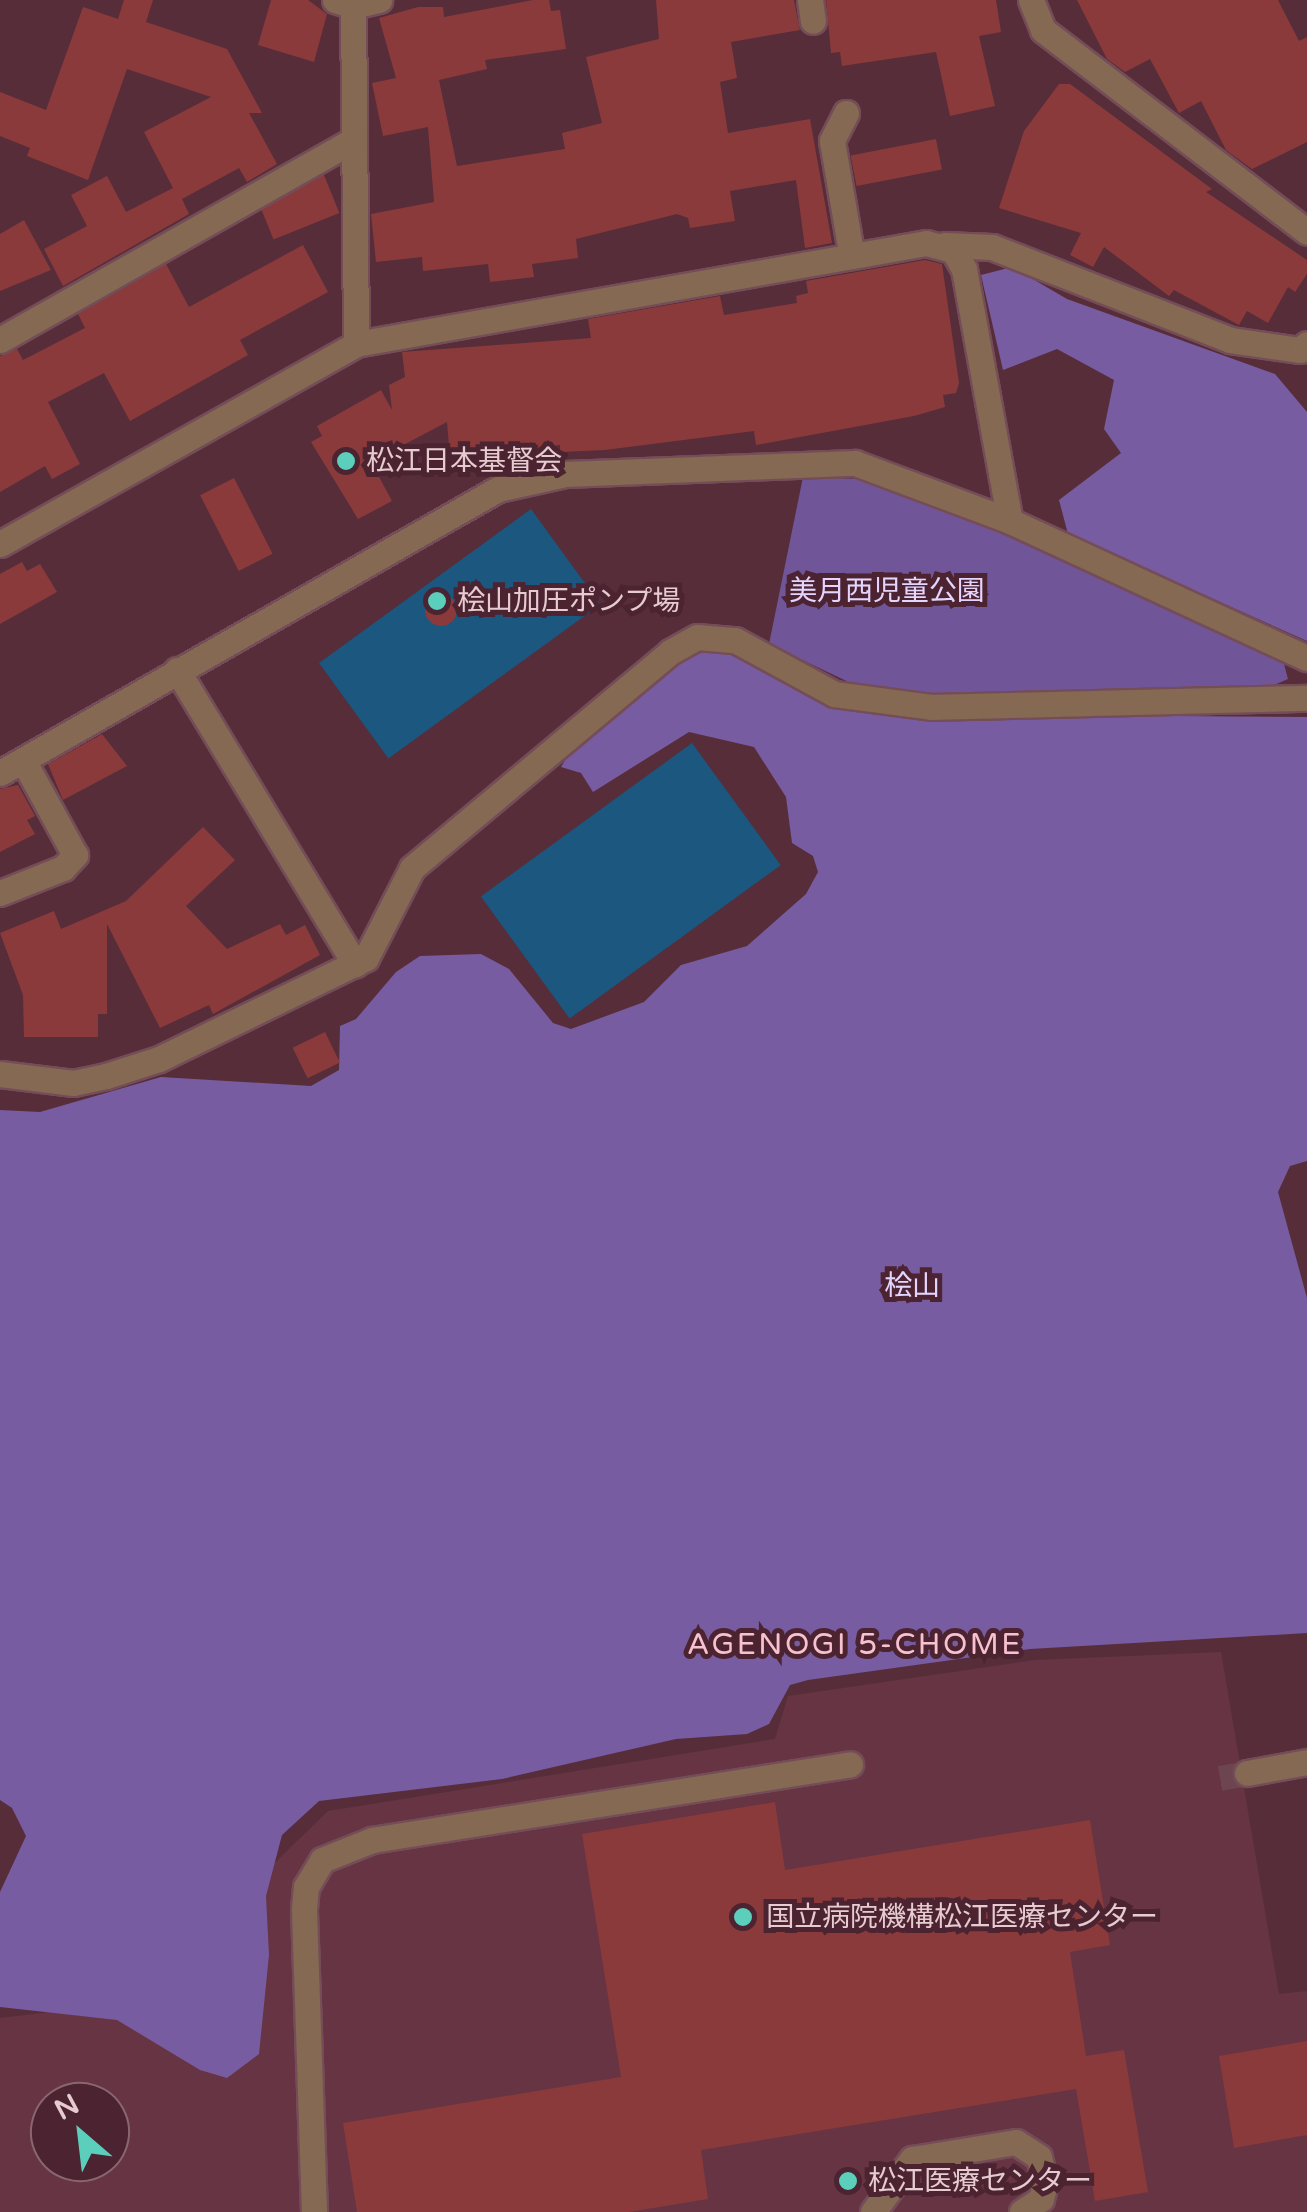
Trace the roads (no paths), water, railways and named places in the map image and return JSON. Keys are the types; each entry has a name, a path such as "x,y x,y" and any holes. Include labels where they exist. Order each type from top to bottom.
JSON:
{"street":[{"path":"356,344 347,2 378,0"},
{"path":"1032,0 1043,30 1307,232"},
{"path":"846,114 832,141 851,252"},
{"path":"0,340 353,140"},
{"path":"945,245 964,270 1010,520"},
{"path":"0,544 356,344 851,252 945,245 992,247 1230,340 1300,350 1307,344"},
{"path":"0,773 498,489 565,474 855,464 1010,520 1307,658"},
{"path":"0,1074 73,1083 106,1076 159,1059 355,964 376,948 394,896 412,868 670,652 697,637 735,640 834,694 930,707 1307,698"},
{"path":"178,670 355,964"},
{"path":"0,893 63,868 76,855 24,760"},
{"path":"1247,1773 1307,1762"},
{"path":"314,2212 304,1909 306,1887 322,1860 372,1840 850,1764"},
{"path":"873,2212 912,2159 1016,2142 1032,2148 1045,2183 1041,2199 1022,2212"}],"water":[{"name":"桧山加圧ポンプ場","path":"531,509 600,604 388,758 319,663"},
{"path":"692,743 781,865 570,1019 481,896"}],"tunnel":[{"path":"1220,1778 1247,1773"}],"place":[{"name":"松江日本基督会","path":"346,461"},
{"name":"桧山加圧ポンプ場","path":"437,601"},
{"name":"国立病院機構松江医療センター","path":"743,1917"},
{"name":"松江医療センター","path":"848,2181"}],"district":[{"name":"AGENOGI 5-CHOME","path":"855,1645"}],"park label":[{"name":"美月西児童公園","path":"887,591"},
{"name":"桧山","path":"912,1286"}]}
